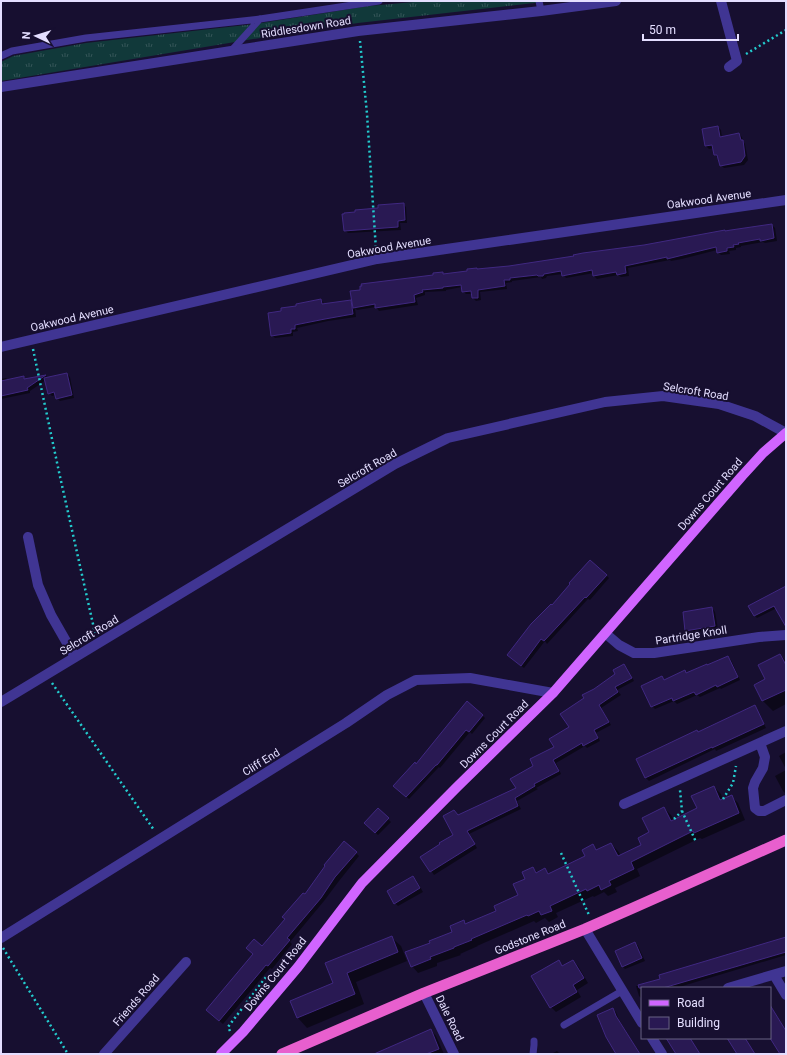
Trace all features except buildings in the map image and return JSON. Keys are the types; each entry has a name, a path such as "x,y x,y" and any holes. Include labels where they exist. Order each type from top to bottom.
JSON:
{"highway":[{"name":"Godstone Road","path":"282,1054 424,993 585,929 786,840"}],"main road":[{"name":"Downs Court Road","path":"221,1054 243,1032 298,967 362,883 552,693 742,476 763,453 786,433"}],"street":[{"name":"Riddlesdown Road","path":"1,87 358,31 540,6 616,1"},
{"path":"721,1 737,61"},
{"name":"Oakwood Avenue","path":"1,347 377,259 786,200"},
{"name":"Selcroft Road","path":"1,702 395,464 448,438 604,402 662,396 719,404 755,416 786,433"},
{"path":"28,538 38,585 51,615 75,657"},
{"name":"Partridge Knoll","path":"605,633 619,645 634,652 654,653 759,637 786,635"},
{"name":"Cliff End","path":"1,938 346,723 387,694 416,680 470,678 552,693"},
{"path":"624,804 738,754 786,731"},
{"path":"760,744 765,757 763,768 753,788 755,808 759,811 764,811 786,800"},
{"path":"585,929 622,990 640,1016"},
{"name":"Friends Road","path":"104,1054 186,962"},
{"path":"732,987 786,971"},
{"path":"774,975 786,995"},
{"name":"Dale Road","path":"424,993 454,1054"},
{"path":"653,1039 662,1054"}],"lane":[{"path":"1,56 12,51 86,38 260,19 379,1"},
{"path":"232,50 260,19"},
{"path":"564,1025 622,990"},
{"path":"533,1054 534,1041"}],"path":[{"path":"737,61 786,30"},
{"path":"358,31 367,114 377,259"},
{"path":"31,340 60,480 98,643"},
{"path":"46,674 148,822"},
{"path":"723,799 733,783 738,754"},
{"path":"680,779 682,811 696,842"},
{"path":"674,819 682,811"},
{"path":"561,853 585,906"},
{"path":"1,944 68,1054"},
{"path":"228,1026 266,977"}],"green space":[{"path":"425,1 552,1 358,23 1,81 1,62 13,56 86,43 255,24 369,6"}]}
